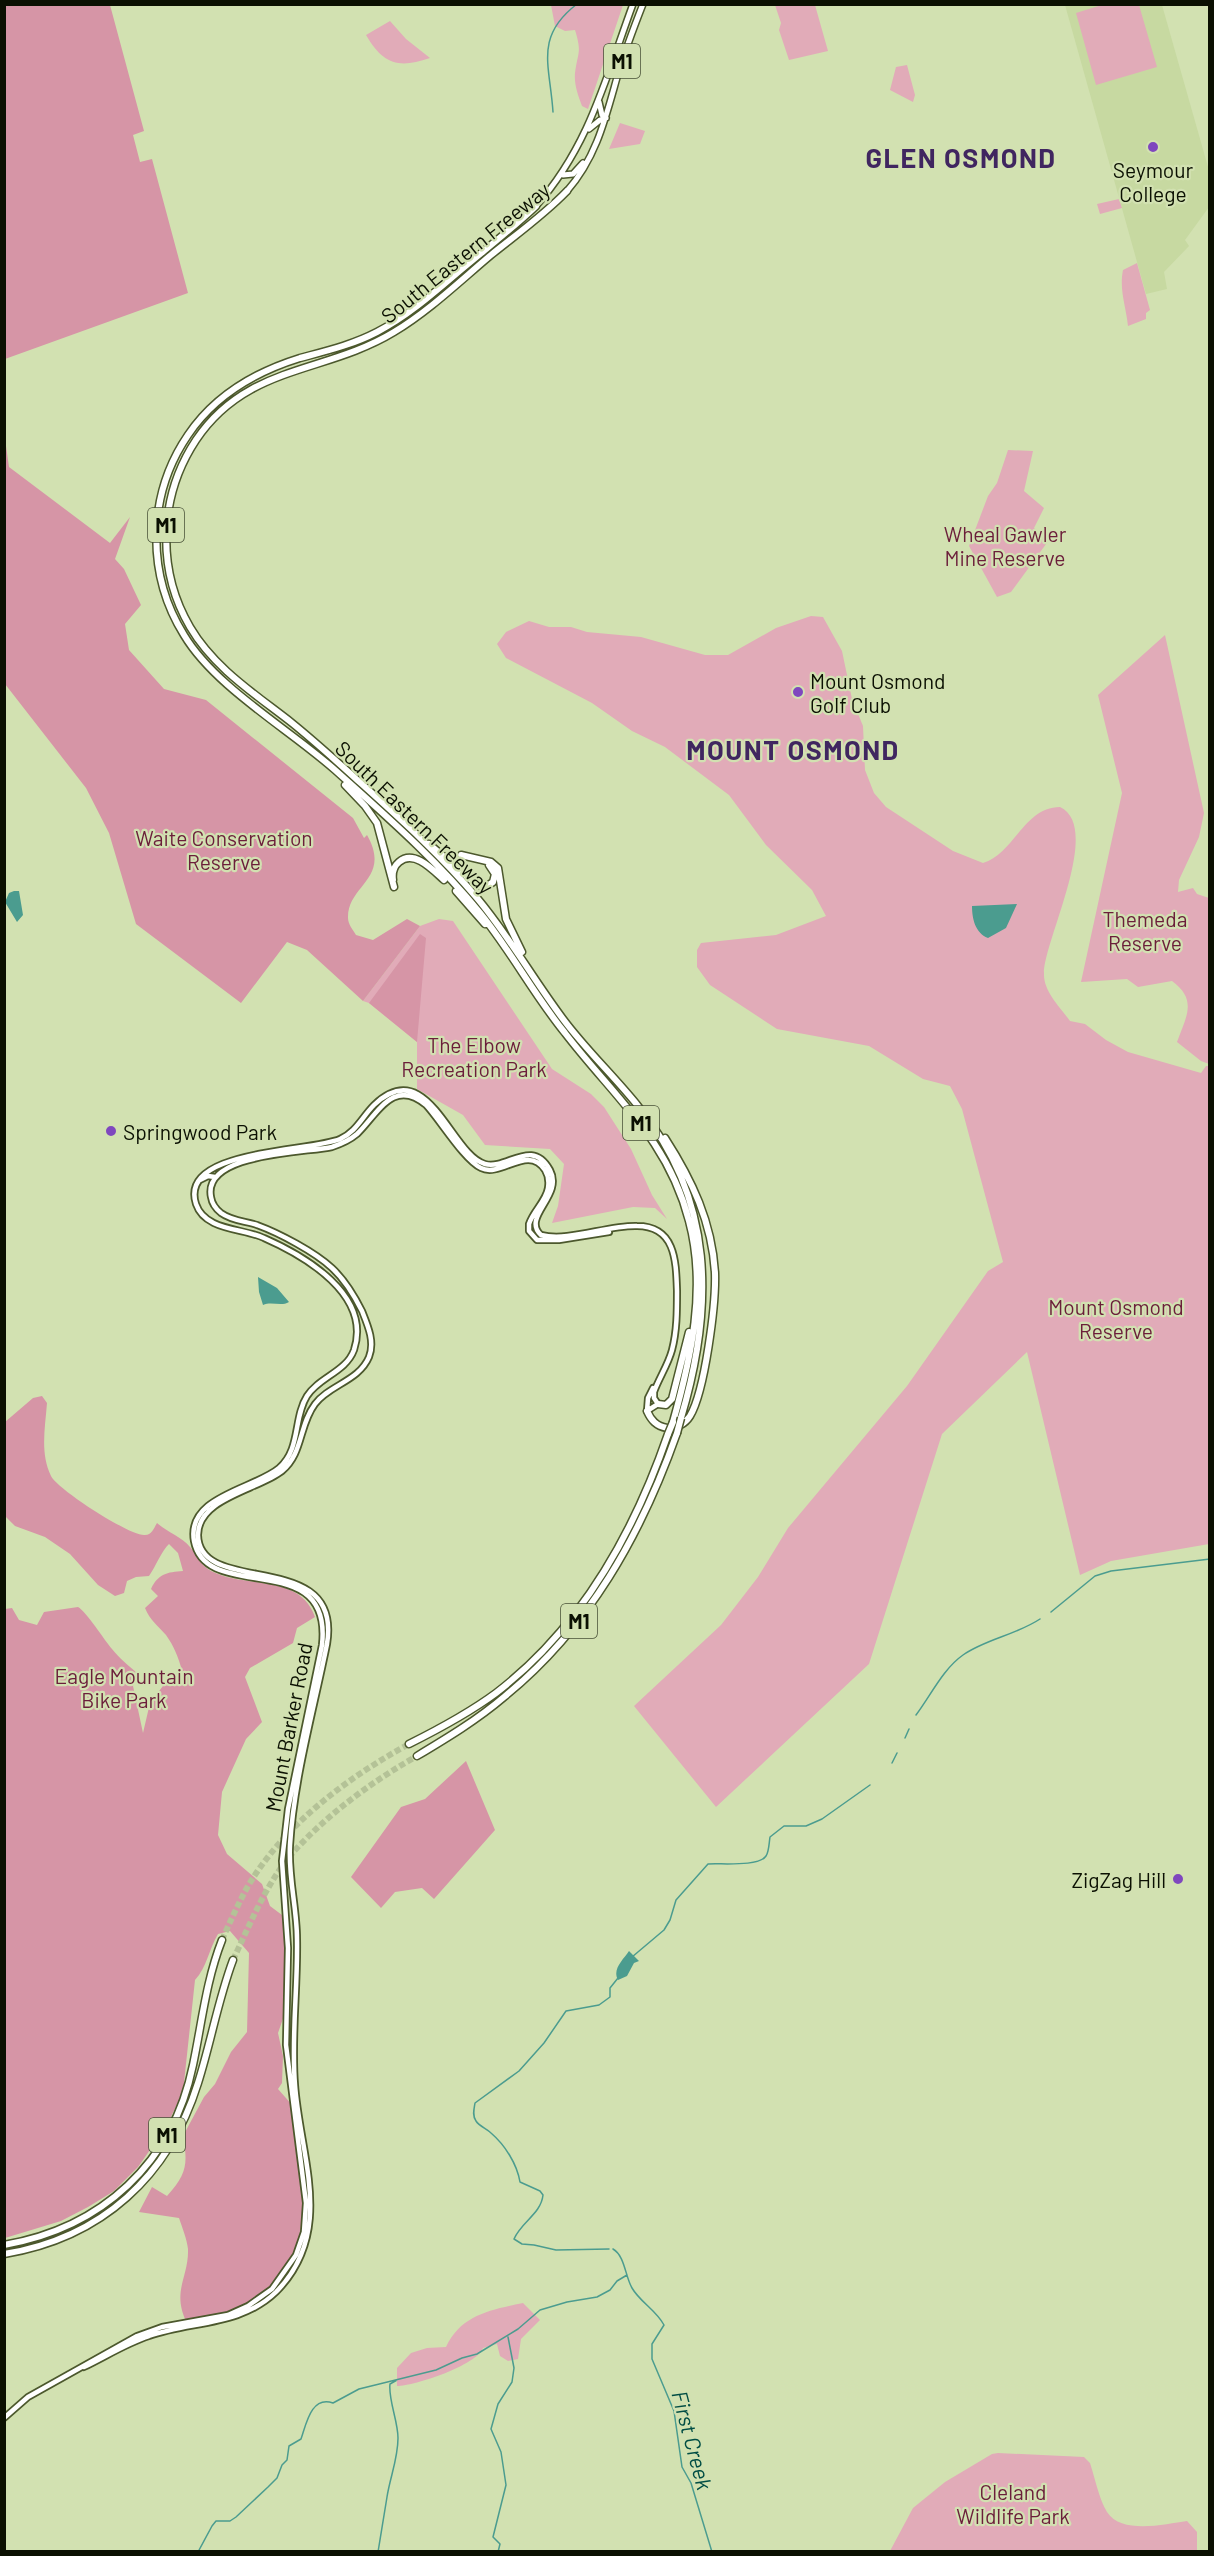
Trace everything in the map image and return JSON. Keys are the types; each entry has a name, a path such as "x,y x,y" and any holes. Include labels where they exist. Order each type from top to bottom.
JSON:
{"highway":[{"name":"M1","path":"563,175 599,101 633,4"},
{"name":"M1","path":"592,153 606,118 624,56 643,4"},
{"path":"585,132 606,118 599,109 599,101"},
{"path":"563,175 573,174 592,153"},
{"name":"South Eastern Freeway","path":"417,1756 472,1722 505,1697 543,1662 577,1624 602,1590 633,1537 659,1481 677,1433 700,1338 704,1297 702,1257 695,1216 682,1177 663,1141 639,1107 559,1014 483,905 410,829 295,726 230,674 202,645 181,610 169,571 166,531 172,491 193,444 226,406 260,383 357,350 395,331 453,287 567,191 592,153"},
{"name":"South Eastern Freeway","path":"409,1744 460,1717 495,1694 526,1667 562,1630 593,1589 625,1536 647,1490 673,1422 683,1383 695,1322 696,1282 693,1241 683,1202 657,1146 633,1112 553,1018 500,940 459,889 397,828 305,745 209,668 195,652 174,617 161,579 156,538 160,498 174,460 191,430 208,410 241,384 277,366 355,342 392,323 425,300 537,206 563,175"},
{"path":"305,745 372,815 379,830 394,887 392,877 394,867 406,858 418,859 447,882 500,940"},
{"path":"410,829 477,885 490,885 495,878 494,870 486,864 461,855 495,864 500,874 502,897 510,930 559,1014"},
{"path":"639,1107 658,1126 681,1159 696,1190 708,1229 715,1276 714,1312 691,1414 681,1425 669,1428 655,1423 647,1411"},
{"path":"658,1404 666,1405 672,1399 685,1353 692,1315 693,1241"},
{"name":"M1","path":"4,2245 46,2236 83,2219 118,2196 153,2157 174,2123 188,2085 207,1988 222,1940"},
{"name":"M1","path":"4,2254 55,2241 90,2224 124,2201 152,2172 174,2139 191,2103 224,1984 233,1960"}],"main road":[{"path":"198,1181 209,1169 225,1163 273,1151 338,1140 354,1130 376,1103 388,1095 403,1092 416,1094 431,1105 479,1161 494,1165 528,1155 544,1162 551,1172 553,1184 550,1196 535,1220 535,1227 542,1234 559,1236 636,1226 657,1232 669,1242 676,1262 676,1325 671,1354 654,1392 654,1398 658,1404 647,1411"},
{"path":"198,1181 210,1188 215,1177 224,1169 273,1155 329,1147 346,1142 357,1134 384,1103 402,1096 417,1099 426,1105 479,1167 494,1170 518,1161 537,1162 546,1172 549,1184 545,1197 528,1224 529,1231 537,1240 559,1240 636,1228 657,1235 670,1249 674,1269 674,1328 666,1360 648,1398 647,1411"},
{"path":"198,1181 208,1176 215,1177"},
{"name":"Mount Barker Road","path":"4,2419 28,2397 137,2336 162,2327 228,2315 256,2302 280,2281 296,2255 304,2232 305,2186 286,2036 288,1965 282,1881 283,1846 288,1809 322,1646 321,1616 312,1601 297,1588 212,1567 197,1551 193,1539 194,1526 202,1511 210,1504 269,1474 287,1460 295,1441 307,1396 315,1386 351,1357 357,1331 356,1320 345,1296 321,1271 265,1238 219,1225 203,1216 195,1200 198,1181"},
{"name":"Mount Barker Road","path":"210,1188 212,1202 220,1212 271,1231 332,1268 345,1282 359,1306 370,1335 369,1355 364,1366 314,1405 297,1452 288,1466 272,1478 217,1504 206,1514 199,1527 201,1549 214,1562 296,1583 317,1599 326,1618 328,1640 293,1814 290,1847 298,1965 291,2073"},
{"path":"283,1846 290,1847"},
{"path":"288,1965 298,1965"}],"shaded area":[{"name":"Seymour College","path":"1065,5 1162,5 1210,174 1209,207 1185,240 1189,246 1164,272 1167,289 1146,294"}],"green space":[{"path":"5,4 110,5 144,131 133,135 140,162 152,159 188,293 5,359"},
{"path":"1105,4 1139,5 1157,67 1096,85 1076,13"},
{"path":"551,5 623,5 588,109 582,106 576,86 575,73 579,48 575,30 565,31 555,26"},
{"path":"775,5 815,5 828,51 789,60 779,30 781,23"},
{"path":"390,21 406,39 430,58 400,63 385,58 366,35"},
{"path":"907,65 915,95 913,102 890,90 896,67"},
{"path":"620,123 645,131 640,144 609,149"},
{"path":"1119,199 1122,208 1100,214 1097,204"},
{"path":"1137,263 1150,310 1146,313 1146,319 1128,326 1122,291 1123,270"},
{"name":"Waite Conservation Reserve","path":"5,439 9,467 110,543 130,517 115,559 124,569 141,605 125,624 129,650 164,689 206,700 353,818 364,838 367,835 373,850 374,862 372,872 354,897 350,907 348,918 351,927 356,935 373,940 407,919 420,926 363,1001 307,950 287,942 241,1003 136,924 109,833 86,788 5,684"},
{"name":"Wheal Gawler Mine Reserve","path":"1008,450 1033,451 1024,491 1044,508 1034,528 1049,540 1011,592 997,597 969,546 988,496 997,483"},
{"name":"Mount Osmond Reserve","path":"811,616 823,617 842,651 852,699 863,726 865,770 874,793 886,807 953,851 983,863 994,858 1003,850 1037,814 1060,807 1072,819 1076,837 1074,860 1046,957 1044,973 1049,992 1070,1021 1085,1024 1106,1040 1128,1052 1201,1073 1206,1066 1209,1066 1209,1544 1111,1561 1080,1575 1027,1352 942,1434 869,1664 716,1807 634,1706 721,1625 758,1577 788,1528 907,1386 988,1271 1003,1262 962,1109 950,1086 923,1079 869,1046 777,1029 710,985 697,967 697,950 701,943 776,935 826,916 812,890 766,845 729,795 665,747 632,731 592,703 506,658 497,644 506,632 529,621 549,627 571,627 587,632 641,637 705,655 728,655 776,628"},
{"name":"Themeda Reserve","path":"1165,635 1204,813 1199,837 1179,880 1178,892 1193,888 1197,894 1209,898 1209,1064 1201,1061 1177,1042 1188,1009 1185,995 1172,981 1138,987 1127,979 1081,982 1122,793 1098,695"},
{"name":"The Elbow Recreation Park","path":"439,919 453,921 552,1069 591,1094 604,1107 631,1149 652,1195 667,1219 655,1208 633,1207 552,1223 558,1206 564,1164 550,1149 485,1145 463,1115 417,1089 417,1042 369,1003 363,1001 420,926"},
{"path":"420,934 426,938 417,1042 369,1003"},
{"name":"Eagle Mountain Bike Park","path":"42,1396 47,1403 45,1459 51,1476 66,1491 111,1521 137,1534 149,1534 157,1523 187,1543 207,1569 239,1580 284,1588 297,1594 308,1603 315,1617 297,1628 293,1643 250,1668 245,1677 262,1722 246,1739 222,1792 218,1835 227,1854 262,1884 270,1906 282,1915 288,1934 286,2010 278,2033 283,2056 282,2083 278,2089 293,2106 306,2214 296,2255 280,2281 256,2302 228,2315 187,2323 182,2312 181,2293 188,2249 179,2218 139,2212 152,2187 167,2196 179,2181 185,2161 183,2136 204,2097 215,2084 231,2052 247,2032 249,1953 230,1931 218,1934 195,1980 183,2092 166,2127 138,2167 114,2191 88,2207 61,2221 5,2238 5,1609 12,1608 19,1620 37,1625 44,1612 78,1607 115,1652 137,1673 133,1686 143,1733 150,1703 169,1678 182,1670 171,1643 145,1608 158,1596 151,1589 160,1577 168,1573 183,1571 178,1553 169,1544 149,1576 136,1577 127,1581 124,1593 115,1596 98,1585 70,1554 45,1537 15,1526 5,1516 5,1422 33,1398"},
{"path":"466,1761 495,1830 434,1899 422,1888 395,1892 381,1908 351,1877 401,1807 425,1799"},
{"path":"523,2303 540,2320 521,2339 518,2359 508,2361 500,2356 497,2344 483,2348 470,2361 444,2373 397,2386 397,2368 411,2353 427,2348 446,2347 452,2336 468,2321 499,2308"},
{"name":"Cleland Wildlife Park","path":"992,2454 1084,2457 1090,2463 1104,2507 1114,2519 1133,2526 1156,2526 1187,2521 1197,2532 1197,2551 890,2551 913,2508 945,2482"}],"water":[{"path":"19,891 23,915 17,922 5,902 9,893"},
{"path":"1017,904 1006,928 988,938 977,929 972,906"},
{"path":"258,1277 277,1288 289,1302 263,1305"},
{"path":"629,1951 639,1961 634,1963 627,1976 618,1980 617,1968"}],"waterway":[{"path":"553,112 548,66 550,40 555,28 577,4"},
{"name":"First Creek","path":"1051,1612 1095,1576 1111,1571 1210,1559"},
{"name":"First Creek","path":"916,1715 943,1675 963,1655 1040,1619"},
{"name":"First Creek","path":"905,1738 909,1729"},
{"name":"First Creek","path":"892,1763 897,1753"},
{"name":"First Creek","path":"632,1957 664,1930 670,1920 676,1900 708,1864 756,1862 766,1856 770,1837 784,1826 806,1826 822,1819 870,1785"},
{"name":"First Creek","path":"609,2249 556,2250 522,2244 514,2239 539,2208 543,2195 540,2191 520,2182 506,2149 491,2133 477,2123 474,2112 475,2103 519,2071 544,2043 566,2011 599,2005 610,1997 610,1988 618,1978"},
{"name":"First Creek","path":"613,2249 620,2256 635,2293 664,2325 652,2344 652,2359 674,2411 682,2467 691,2483 712,2552"},
{"path":"198,2552 216,2521 230,2521 236,2517 277,2478 282,2465 287,2460 289,2446 301,2439 308,2419 319,2403 333,2403 359,2389 436,2370 477,2354 518,2329 540,2310 597,2297 610,2290 617,2281 627,2275"},
{"path":"498,2552 500,2544 493,2537 506,2485 501,2452 491,2429 498,2404 512,2382 514,2368 508,2337"},
{"path":"378,2552 398,2446 398,2431 390,2390 390,2384 397,2380"}],"tunnel":[{"path":"222,1940 248,1886 280,1842 319,1804 363,1772 409,1744"},
{"path":"233,1960 269,1887 297,1848 354,1798 417,1756"}],"place":[{"name":"Seymour College","path":"1153,147"},
{"name":"Mount Osmond Golf Club","path":"798,692"},
{"name":"Springwood Park","path":"111,1131"},
{"name":"ZigZag Hill","path":"1178,1879"}],"district":[{"name":"GLEN OSMOND","path":"961,157"},
{"name":"MOUNT OSMOND","path":"793,749"}]}
